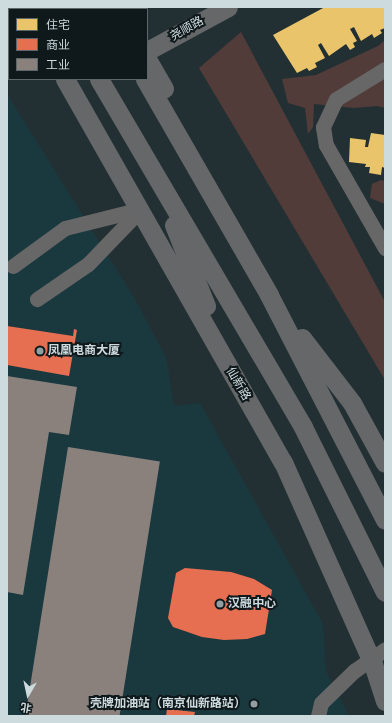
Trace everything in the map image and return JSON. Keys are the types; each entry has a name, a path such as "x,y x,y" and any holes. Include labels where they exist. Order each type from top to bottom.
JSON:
{"main road":[{"name":"尧顺路","path":"148,50 228,7"},
{"path":"148,61 369,456 385,492"},
{"path":"68,84 87,80"},
{"path":"100,80 303,428 385,592"},
{"path":"146,80 269,295 385,520"},
{"name":"仙新路","path":"68,84 283,462 373,664 385,701"},
{"path":"154,173 213,324 281,443 328,538 384,675 385,710"},
{"path":"269,295 352,403 385,463"}],"lane":[{"path":"385,69 336,99 323,127 326,145 385,248"},
{"path":"13,266 65,228 141,209 88,264 37,299"},
{"path":"318,716 321,703 354,671 385,649"}],"shaded area":[{"path":"241,32 385,302 385,380 199,68"},
{"path":"385,40 385,108 377,106 354,108 314,104 313,127 308,134 305,108 288,103 282,79 316,75 378,46"},
{"path":"7,94 133,296 166,357 174,406 200,403 323,624 326,671 349,716 7,716"},
{"path":"381,180 385,181 385,204 370,198 372,184"}],"building: 住宅":[{"path":"325,7 385,7 385,28 380,30 382,33 374,38 372,34 361,41 354,27 350,29 357,41 353,43 355,47 350,50 346,44 329,56 321,43 318,45 325,58 315,63 317,67 309,71 307,68 297,73 273,35"},
{"path":"371,133 385,135 385,168 382,167 381,175 369,173 370,167 365,167 366,164 349,162 350,138 366,140 365,147 368,147"}],"building: 商业":[{"name":"凤凰电商大厦","path":"7,326 73,336 74,329 77,330 69,376 7,365"},
{"name":"汉融中心","path":"185,568 231,572 254,579 272,590 265,634 247,639 224,640 202,637 173,627 168,618 176,573"},
{"path":"167,709 195,712 194,716 166,716"}],"building: 工业":[{"path":"7,376 77,387 69,435 49,432 23,595 7,592"},
{"path":"68,447 160,462 120,716 25,716"}],"place":[{"name":"凤凰电商大厦","path":"40,351"},
{"name":"汉融中心","path":"220,604"},
{"name":"壳牌加油站（南京仙新路站）","path":"254,704"}]}
